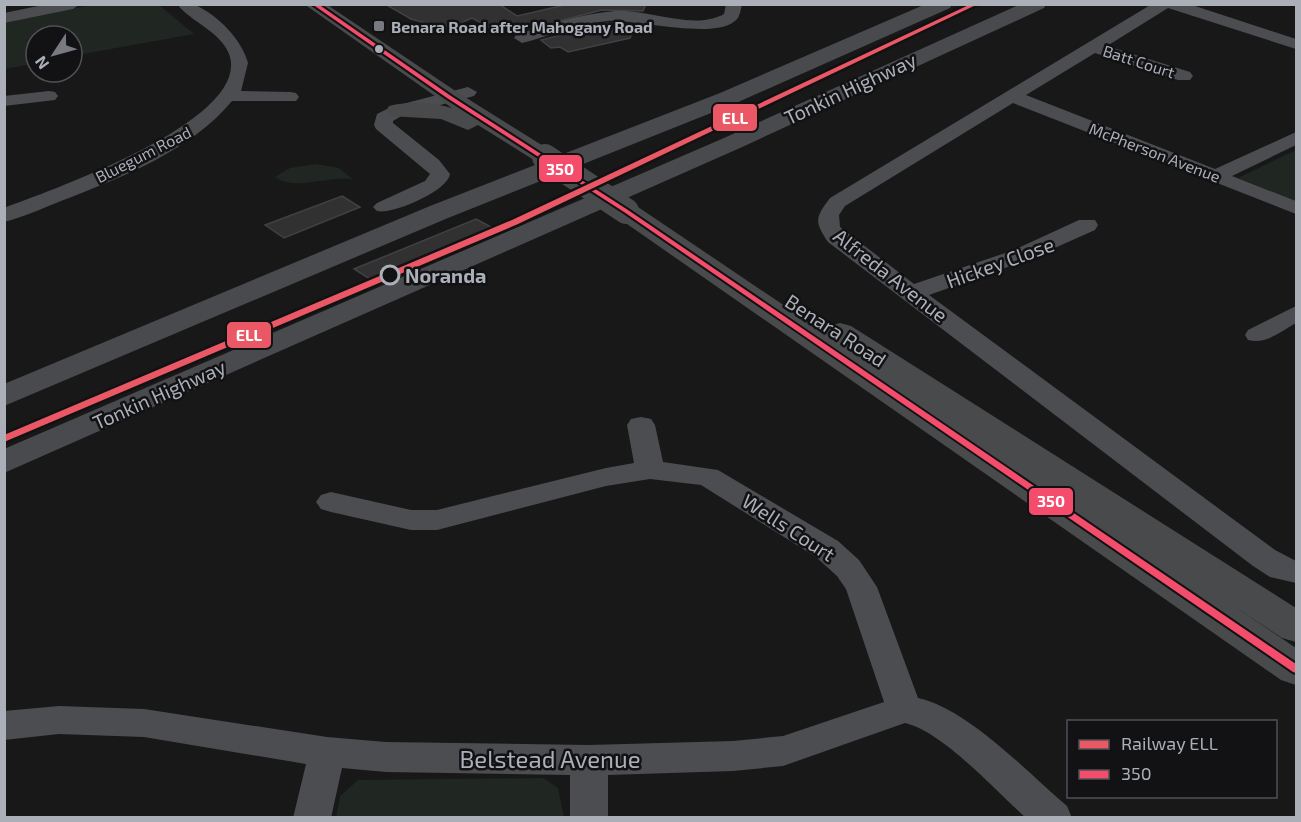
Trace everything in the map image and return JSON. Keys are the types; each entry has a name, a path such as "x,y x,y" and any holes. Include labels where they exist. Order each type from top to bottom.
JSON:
{"highway":[{"name":"Tonkin Highway","path":"4,396 439,212 728,98 943,4"},
{"name":"Tonkin Highway","path":"4,462 732,143 1037,4"}],"main road":[{"name":"Benara Road","path":"313,4 343,26 458,94 552,154 1159,557 1296,669"},
{"name":"Benara Road","path":"333,4 376,32 384,45 455,91 512,136 552,154"},
{"path":"333,4 336,11 352,24 343,26"},
{"path":"397,111 430,110 449,114 479,129 512,136"},
{"name":"Benara Road","path":"1159,557 1296,627"}],"street":[{"path":"4,18 74,4"},
{"name":"Bluegum Road","path":"4,216 117,170 175,140 204,122 229,96 238,78 240,63 237,52 227,38 184,4"},
{"path":"522,38 614,16 699,24 718,22 731,16 734,4"},
{"name":"Alfreda Avenue","path":"1164,4 1014,97 837,202 828,214 829,227 836,237 910,293 1288,571"},
{"path":"1172,4 1296,44"},
{"name":"Batt Court","path":"1094,47 1184,76"},
{"path":"384,207 432,185 439,180 440,174 432,164 382,125 384,118 397,111 458,94"},
{"path":"4,101 50,96"},
{"path":"229,96 290,97"},
{"name":"McPherson Avenue","path":"1014,97 1296,208"},
{"path":"1216,176 1296,138"},
{"name":"Hickey Close","path":"910,293 994,268 1046,247 1087,225"},
{"path":"1257,335 1296,313"},
{"path":"641,425 650,470"},
{"name":"Wells Court","path":"331,502 411,520 437,520 606,477 650,470 708,477 827,549 848,568 861,586 904,709"},
{"path":"904,709 926,714 955,732 1053,818"},
{"name":"Belstead Avenue","path":"4,726 59,720 144,723 327,752 386,757 589,760 733,756 783,751 904,709"},
{"path":"312,818 327,752"},
{"path":"589,760 589,818"}],"shaded area":[{"path":"91,5 159,5 194,34 84,54 84,24 24,24 24,65 5,69 4,22"},
{"path":"1296,150 1296,201 1238,178"},
{"path":"316,164 339,168 354,180 334,179 292,183 275,177 290,168"},
{"path":"543,778 558,788 564,817 336,817 340,796 358,780"}],"building":[{"path":"385,4 502,4 500,5 517,16 569,4 646,4 643,11 602,10 527,29 521,25 496,31 472,18 447,29 411,19"},
{"path":"607,23 636,25 630,38 568,52 560,47 551,48 541,40"},
{"path":"342,196 360,207 284,238 265,225"},
{"path":"476,219 500,232 379,285 354,269"}],"rail line":[{"name":"ELL","path":"4,439 515,222 976,4"}],"transit line":[{"name":"350","path":"314,4 449,97 626,211 1296,669"}],"place":[{"name":"Benara Road after Mahogany Road","path":"379,26"},
{"name":"Noranda","path":"390,275"}]}
